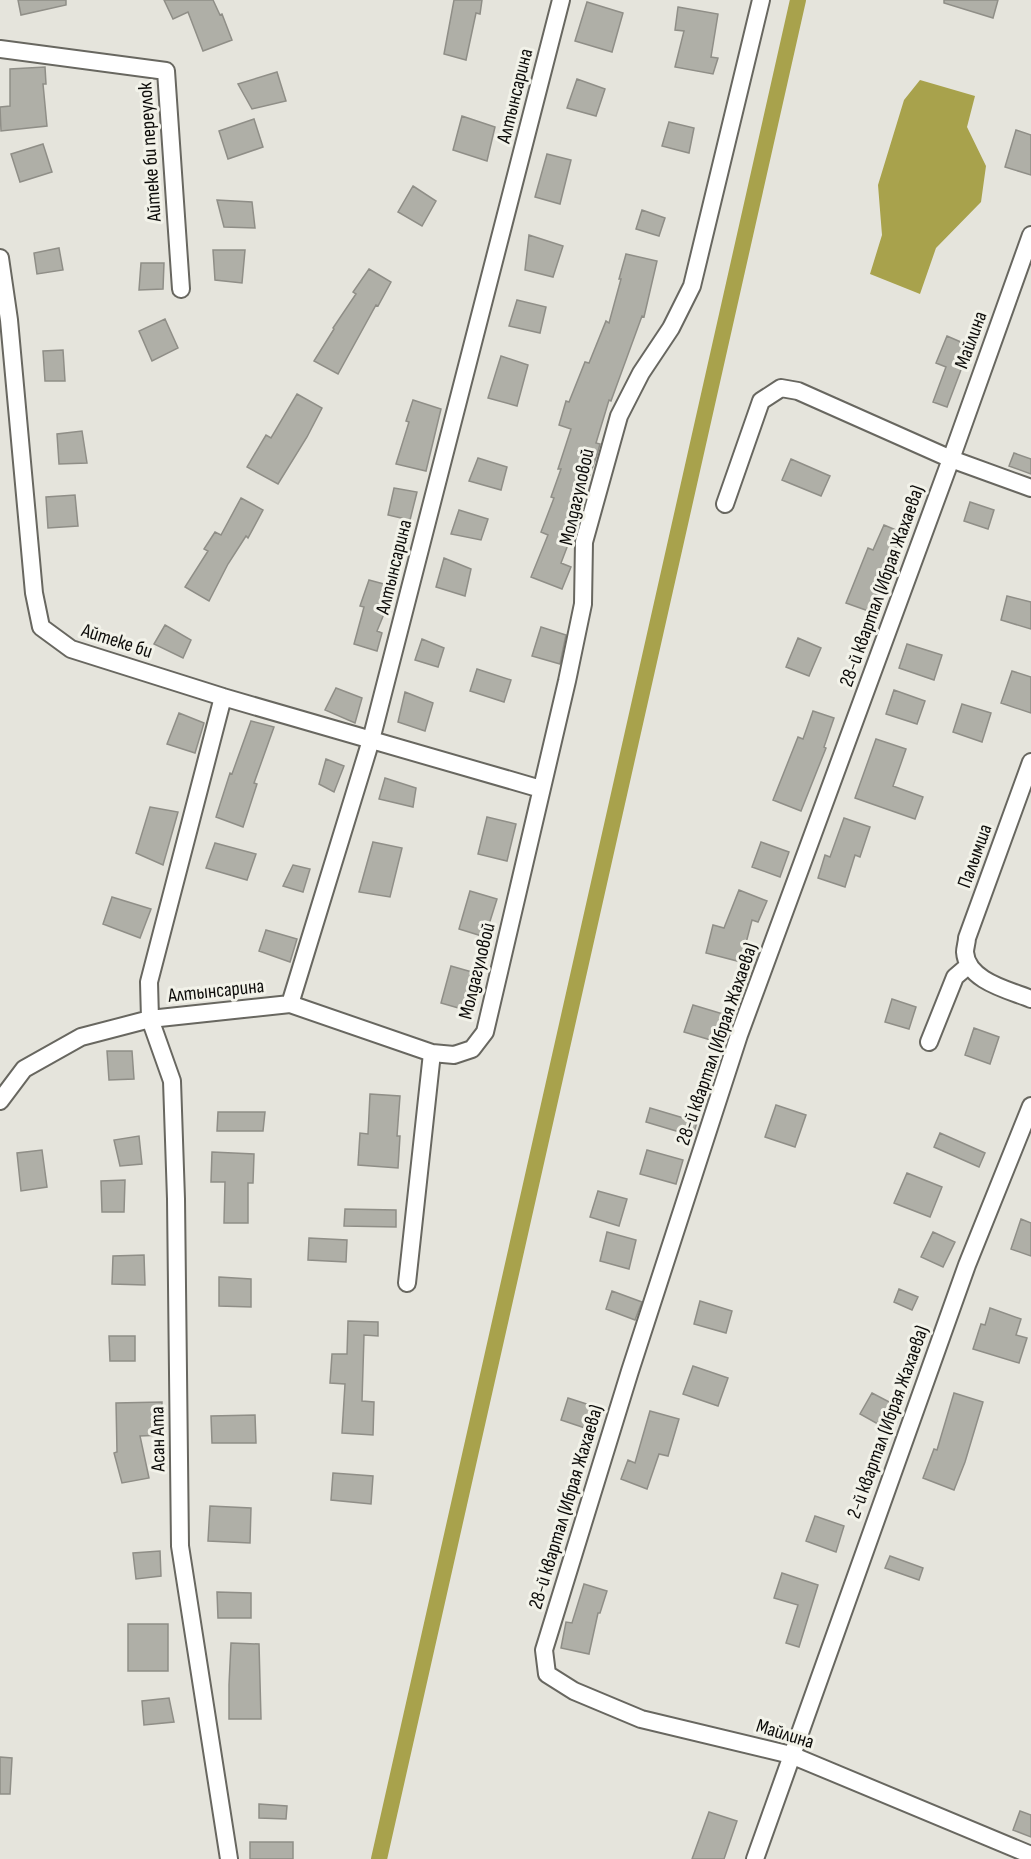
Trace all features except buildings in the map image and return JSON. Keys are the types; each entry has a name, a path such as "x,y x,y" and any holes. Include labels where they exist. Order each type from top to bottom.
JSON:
{"street":[{"name":"Алтынсарина","path":"0,1101 24,1069 81,1037 150,1019 290,1004 371,740 561,0"},
{"name":"Молдагуловой","path":"290,1004 432,1053 454,1055 472,1048 485,1032 583,603 584,542 619,416 641,373 671,328 692,286 762,0"},
{"name":"Айтеке би переулок","path":"0,49 166,71 181,289"},
{"name":"Майлина","path":"951,459 1031,235"},
{"name":"Айтеке би","path":"0,258 9,320 34,593 41,627 71,649 223,697 541,789"},
{"path":"725,504 760,401 781,388 798,390 951,459 1031,488"},
{"name":"28-й квартал (Ибрая Жахаева)","path":"544,1650 630,1371 739,1035 951,459"},
{"name":"Алтынсарина","path":"150,1019 149,982 223,697"},
{"name":"Палымша","path":"969,964 965,952 967,938 1031,762"},
{"path":"929,1042 955,977 969,964 984,980 1031,999"},
{"name":"Асан Ата","path":"150,1019 172,1081 176,1198 180,1546 229,1859"},
{"path":"407,1283 432,1053"},
{"name":"2-й квартал (Ибрая Жахаева)","path":"755,1859 967,1265 1031,1106"},
{"name":"Майлина","path":"544,1650 547,1674 574,1691 641,1719 792,1755 1031,1855"}],"shaded area":[{"path":"920,80 975,96 967,127 986,166 981,202 936,248 920,294 870,274 882,235 878,185 904,100"}],"waterway":[{"path":"379,1859 798,0"}]}
